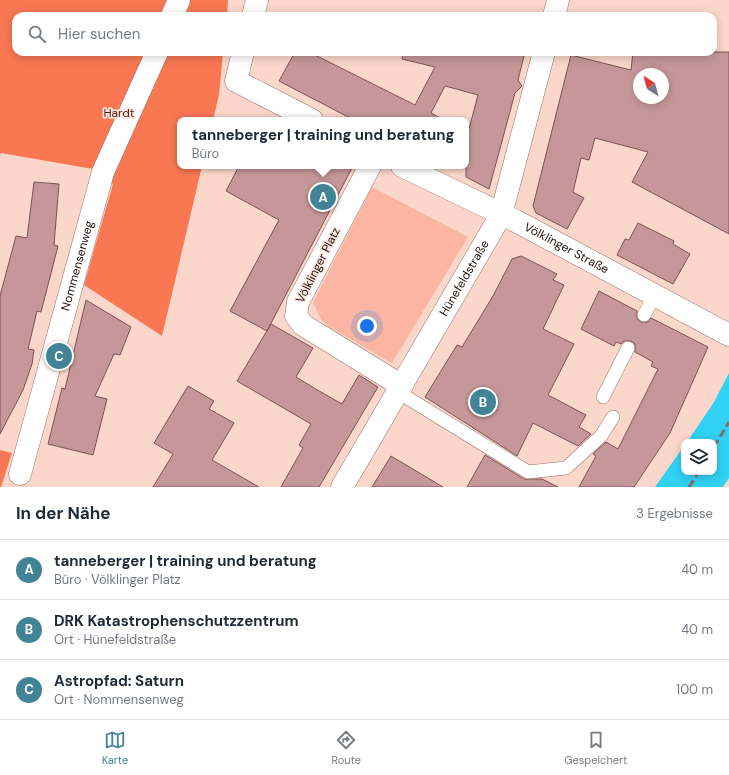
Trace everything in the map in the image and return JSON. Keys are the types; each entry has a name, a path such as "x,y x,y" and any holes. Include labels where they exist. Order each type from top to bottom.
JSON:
{"street":[{"path":"174,12 179,0"},
{"path":"254,12 257,0"},
{"path":"555,12 558,0"},
{"name":"Nommensenweg","path":"18,481 104,172 154,56"},
{"path":"242,56 236,81 306,117"},
{"name":"Hünefeldstraße","path":"342,487 501,214 543,56"},
{"name":"Völklinger Platz","path":"368,169 298,302 296,316 303,326 400,389"},
{"name":"Völklinger Straße","path":"408,169 501,214 723,332"}],"lane":[{"path":"644,315 655,295"},
{"path":"603,397 628,348"},
{"path":"400,389 528,472 566,468 601,436 613,417"}],"shaded area":[{"path":"372,187 468,237 392,363 329,327 321,319 313,303"}],"green space":[{"name":"Hardt","path":"0,0 228,0 227,12 12,12 12,56 223,56 219,95 214,117 177,117 177,169 201,169 162,336 84,285 113,184 93,169 1,153 0,155"},
{"path":"0,450 12,453 1,487 0,487"}],"water":[{"path":"729,373 729,478 723,487 655,487 681,450 681,475 717,475 717,439 689,439 714,402"}],"building":[{"path":"717,52 729,52 729,234 632,182 648,152 595,138 589,160 581,158 573,192 584,198 567,229 536,213 533,206 571,56 631,70 633,56 717,56"},
{"path":"293,56 317,56 415,105 435,67 402,59 402,56 524,56 518,80 522,86 515,93 489,189 466,177 466,169 469,169 469,129 478,95 445,86 431,113 438,117 348,117 279,81"},
{"path":"237,169 351,169 267,331 230,311 279,220 226,191"},
{"path":"34,182 59,184 54,245 58,246 41,312 37,311 28,349 34,350 32,364 23,390 0,434 0,296 16,236 27,238"},
{"path":"638,223 674,241 673,244 690,254 673,284 617,255 625,239 629,240"},
{"path":"521,256 557,274 553,280 564,285 543,329 574,344 548,395 586,415 579,427 591,434 578,446 533,423 517,456 425,397 457,345 462,347 493,296 512,259"},
{"path":"599,291 637,311 637,319 641,322 648,322 651,318 708,347 670,433 634,487 579,487 596,456 593,454 606,442 618,449 658,369 651,366 653,362 635,352 635,344 631,341 624,341 621,344 616,342 614,346 581,329"},
{"path":"86,300 131,327 120,355 114,354 95,396 107,399 93,455 48,444 62,388 65,389"},
{"path":"271,324 313,348 296,377 314,388 342,404 359,375 378,387 319,487 281,487 303,448 299,445 311,424 237,381"},
{"path":"188,386 214,401 209,409 234,423 212,460 259,487 153,487 173,454 154,443"},
{"path":"485,455 524,479 542,479 558,487 467,487"},
{"path":"391,456 443,487 372,487"}],"railway":[{"path":"717,442 729,422"},
{"path":"689,487 697,475"}],"place":[{"name":"tanneberger | training und beratung","path":"323,197"},
{"name":"Astropfad: Saturn","path":"59,356"},
{"name":"DRK Katastrophenschutzzentrum","path":"483,402"}]}
